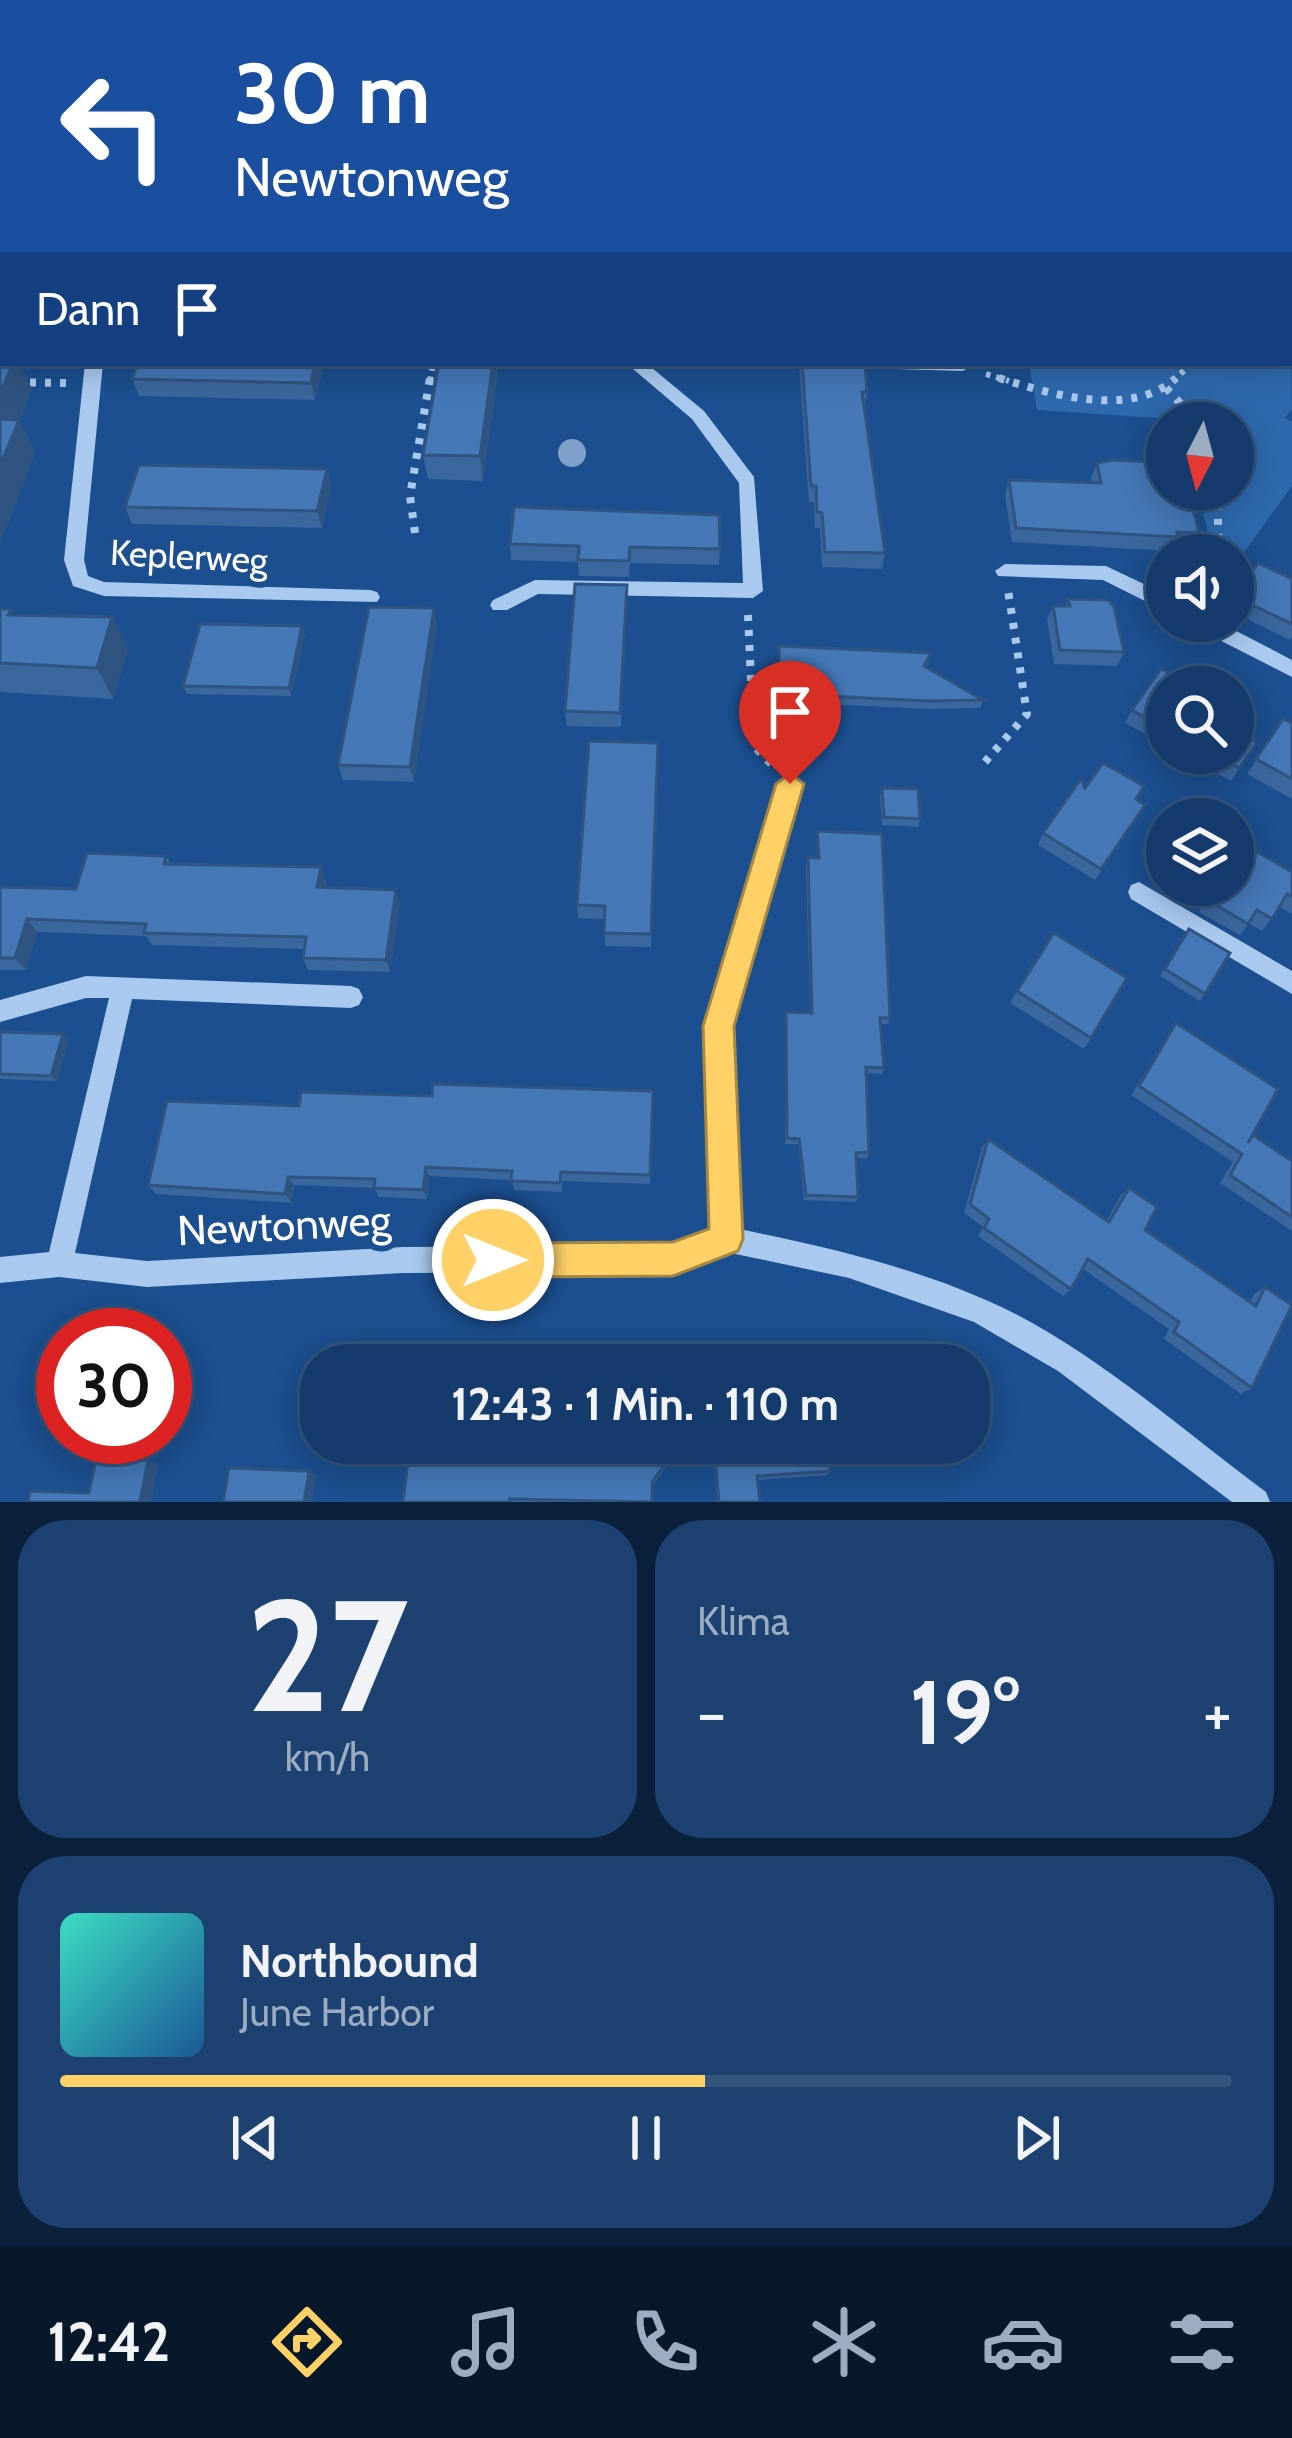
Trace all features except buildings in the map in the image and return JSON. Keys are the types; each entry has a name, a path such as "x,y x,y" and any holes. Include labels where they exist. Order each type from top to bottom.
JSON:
{"street":[{"path":"500,605 535,587 754,591 748,482 698,415 645,366"},
{"name":"Keplerweg","path":"93,374 74,560 80,581 104,589 370,597"},
{"path":"1005,571 1106,573 1146,593"},
{"path":"1240,642 1292,669"},
{"path":"790,784 718,1026 726,1239 849,1265 981,1311 1068,1361 1256,1502"},
{"path":"1138,892 1292,983"},
{"path":"0,1011 86,987 351,997"},
{"path":"59,1264 123,988"},
{"name":"Newtonweg","path":"0,1270 59,1264 147,1274 403,1260 673,1259 726,1239"}],"path":[{"path":"415,532 410,496 433,366"},
{"path":"966,366 1049,395 1136,394 1166,388 1189,366"},
{"path":"0,382 93,374"},
{"path":"1166,388 1179,402"},
{"path":"985,762 1027,714 1005,571"},
{"path":"754,591 748,602 754,746 790,784"}],"shaded area":[{"path":"1030,366 1291,366 1292,409 1285,418 1292,422 1292,486 1254,538 1254,534 1208,534 1202,510 1254,510 1254,402 1146,402 1146,417 1037,410"}],"route":[{"path":"493,1260 673,1259 726,1239 718,1026 750,905 790,784"}]}
